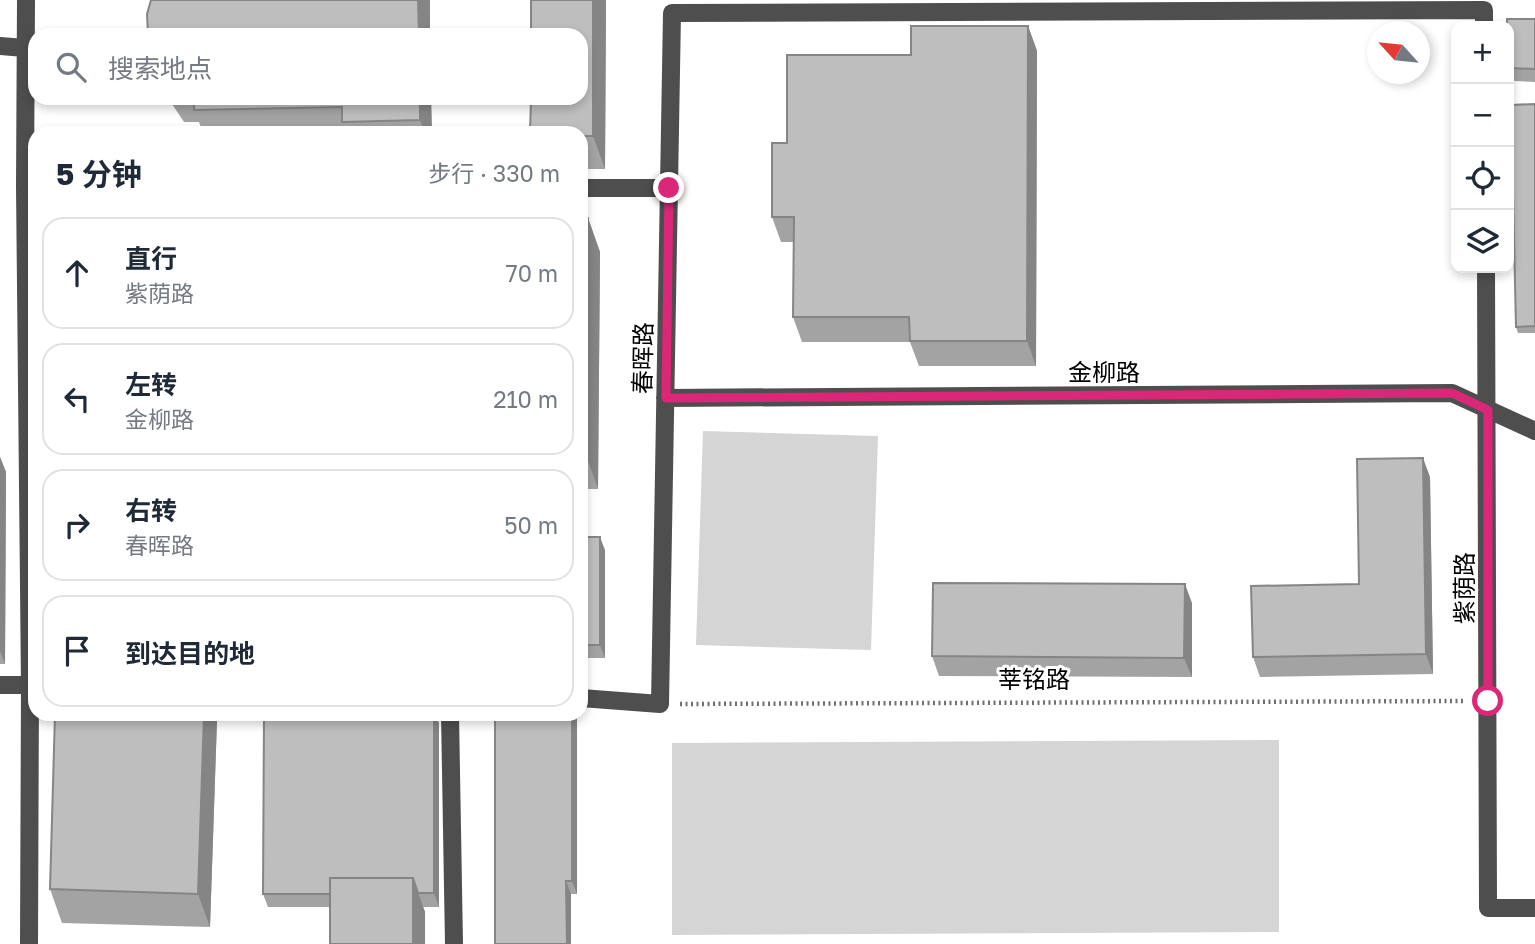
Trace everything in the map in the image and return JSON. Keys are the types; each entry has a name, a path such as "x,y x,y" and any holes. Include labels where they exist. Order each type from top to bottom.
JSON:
{"lane":[{"path":"26,0 28,131"},
{"name":"春晖路","path":"660,704 672,13 1484,18"},
{"path":"0,46 25,48"},
{"path":"588,188 669,188"},
{"name":"紫荫路","path":"1486,273 1488,908 1535,908"},
{"name":"金柳路","path":"666,398 1452,393 1535,431"},
{"path":"0,685 28,685"},
{"path":"588,699 660,704"},
{"path":"29,944 32,721"},
{"path":"450,721 454,944"}],"path":[{"name":"莘铭路","path":"660,704 1488,701"}],"shaded area":[{"path":"703,431 878,436 871,650 696,645"},
{"path":"1279,740 1279,932 672,935 672,743"}],"building":[{"path":"151,0 418,0 419,28 148,28 147,14"},
{"path":"531,0 593,0 593,136 588,136 588,126 530,126 531,105 588,105 588,28 531,28"},
{"path":"1535,19 1535,69 1514,68 1514,21 1507,21"},
{"path":"911,26 1028,26 1027,341 910,341 909,317 793,317 794,217 772,217 772,143 787,143 787,55 911,55"},
{"path":"1535,104 1535,326 1516,327 1514,238 1514,105"},
{"path":"194,105 420,105 420,120 342,122 342,107 194,110"},
{"path":"1423,458 1426,654 1253,657 1251,586 1359,584 1357,459"},
{"path":"588,537 600,537 600,645 588,645"},
{"path":"933,583 1185,584 1184,658 932,656"},
{"path":"55,721 204,721 198,894 50,889"},
{"path":"264,721 434,721 434,893 418,893 413,878 330,878 330,894 263,894"},
{"path":"495,721 572,721 572,881 566,881 567,944 495,944"},
{"path":"330,878 413,878 413,944 330,944"}],"route":[{"path":"669,188 666,398 1452,393 1488,410 1488,701"}]}
